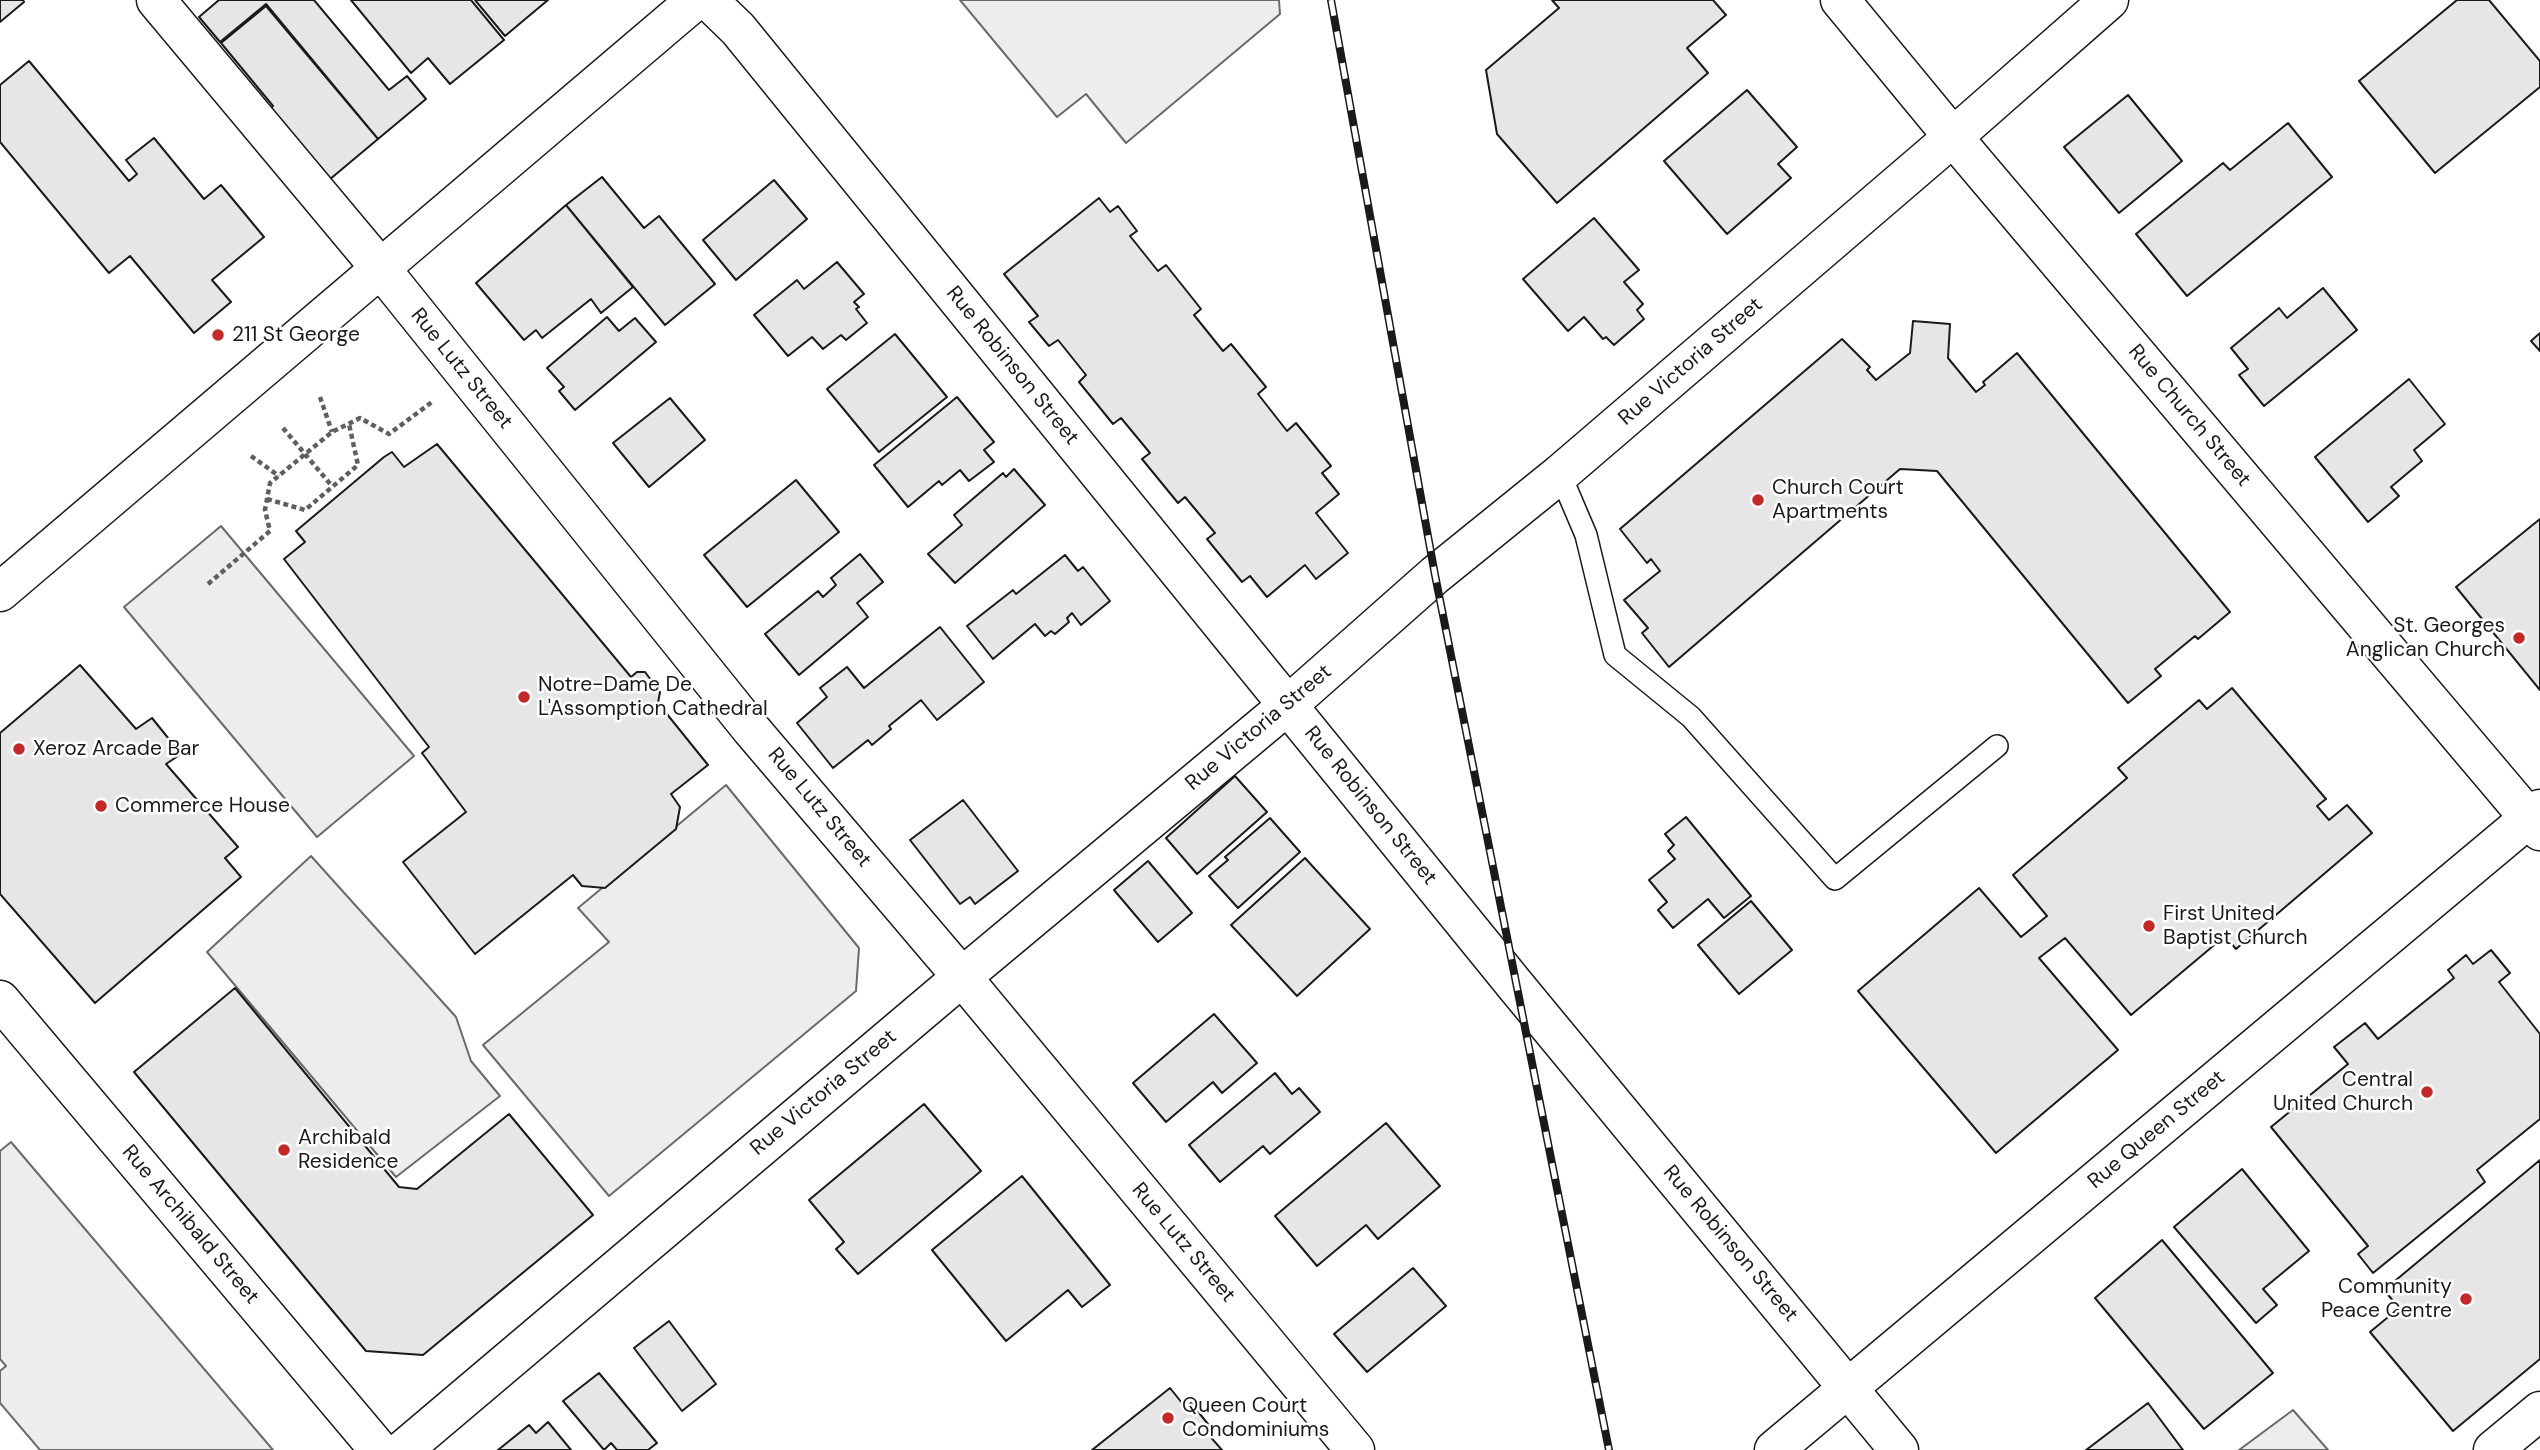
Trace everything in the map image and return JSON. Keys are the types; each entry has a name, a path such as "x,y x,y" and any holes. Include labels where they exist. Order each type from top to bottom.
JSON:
{"street":[{"name":"Rue Lutz Street","path":"156,0 381,270 751,729 962,977 1355,1450"},
{"path":"0,592 696,0"},
{"name":"Rue Robinson Street","path":"708,0 738,29 1515,985 1899,1450"},
{"name":"Rue Church Street","path":"1839,0 2536,819"},
{"name":"Rue Victoria Street","path":"403,1450 1288,705 1435,575 1560,474 2109,0"},
{"name":"Rue Queen Street","path":"1774,1450 2536,819"},
{"name":"Rue Archibald Street","path":"0,1000 379,1450"},
{"path":"2493,1450 2540,1411"}],"lane":[{"path":"1560,474 1586,535 1615,656 1691,717 1835,879 1997,746"}],"path":[{"path":"320,397 332,432"},
{"path":"208,584 270,531 265,509 271,483 305,453 332,432 360,418 389,434 435,400"},
{"path":"267,499 305,510 358,465 349,424"},
{"path":"283,428 332,486"},
{"path":"251,456 279,476"}],"shaded area":[{"path":"960,0 1279,0 1280,14 1126,143 1086,94 1057,117"},
{"path":"221,526 414,756 317,837 124,607"},
{"path":"726,785 859,948 856,991 609,1196 483,1045 609,942 578,908"},
{"path":"311,856 456,1017 471,1061 500,1096 396,1177 207,952"},
{"path":"11,1142 273,1450 40,1450 0,1403 0,1371 6,1366 0,1359 0,1151"},
{"path":"2293,1410 2328,1450 2239,1450"}],"building":[{"path":"0,0 23,0 24,2 0,22"},
{"path":"219,0 314,0 389,90 407,76 426,99 378,139 266,4 220,42 199,17"},
{"path":"351,0 471,0 504,40 450,84 428,58 411,73"},
{"path":"475,0 548,0 505,36"},
{"path":"1552,0 1713,0 1726,15 1687,48 1708,73 1557,203 1497,134 1486,70 1559,8"},
{"path":"2457,0 2489,0 2540,61 2540,87 2435,173 2359,81"},
{"path":"266,6 378,139 329,180 270,109 273,106 221,43"},
{"path":"29,61 129,181 137,174 126,160 154,138 204,199 221,185 264,237 212,280 231,302 194,333 130,256 109,273 0,142 0,85"},
{"path":"1747,90 1797,147 1778,164 1791,178 1727,234 1664,161"},
{"path":"2128,95 2182,161 2119,213 2064,147"},
{"path":"2288,123 2332,177 2187,296 2136,234 2223,163 2230,170"},
{"path":"602,177 644,228 659,216 715,284 665,325 566,205"},
{"path":"774,180 807,219 736,280 703,240"},
{"path":"1099,198 1110,212 1118,206 1137,231 1130,236 1158,271 1166,265 1201,309 1194,315 1223,351 1231,344 1266,387 1258,394 1287,431 1296,423 1331,466 1322,473 1339,494 1316,513 1348,553 1316,579 1305,565 1267,597 1250,576 1242,582 1207,539 1215,533 1185,497 1178,503 1142,459 1150,453 1121,418 1113,424 1079,382 1086,375 1058,340 1049,346 1029,322 1038,316 1004,274"},
{"path":"566,205 633,287 601,313 591,299 542,338 536,330 524,340 476,283"},
{"path":"1594,218 1639,270 1624,282 1643,304 1637,310 1644,319 1614,345 1606,337 1603,339 1584,317 1568,331 1523,279"},
{"path":"837,262 864,294 854,302 867,323 846,340 841,335 823,349 812,337 788,356 754,315 797,280 804,289"},
{"path":"2323,288 2357,330 2264,406 2239,375 2248,369 2231,348 2279,308 2287,318"},
{"path":"607,317 619,331 635,318 656,342 575,410 559,391 564,387 547,368"},
{"name":"Church Court Apartments","path":"1913,321 1950,324 1948,358 1976,392 1985,385 1983,382 2017,353 2230,612 2198,639 2195,636 2155,669 2161,676 2128,703 1937,471 1900,469 1669,667 1642,633 1648,628 1624,600 1660,571 1651,559 1647,563 1620,529 1842,339 1870,367 1867,370 1876,380 1910,353"},
{"path":"2540,333 2540,351 2531,341"},
{"path":"895,334 947,397 879,452 827,389"},
{"path":"2409,379 2445,424 2414,450 2422,461 2391,487 2399,496 2368,522 2315,457"},
{"path":"957,397 994,442 984,450 994,462 969,481 960,470 942,485 939,481 908,507 874,465"},
{"path":"670,398 705,440 649,487 613,443"},
{"name":"Notre-Dame De L'Assomption Cathedral","path":"437,444 631,677 637,672 645,672 660,692 658,703 708,765 671,794 680,807 676,829 605,888 582,886 573,875 475,954 403,862 466,812 422,753 429,747 284,559 305,542 296,531 384,457 392,452 404,467"},
{"path":"1014,469 1045,505 955,583 928,554 962,525 954,515 1003,473 1006,477"},
{"path":"796,480 839,532 747,607 704,555"},
{"name":"St. Georges Anglican Church","path":"2540,519 2540,690 2456,587"},
{"path":"860,554 883,582 857,603 868,617 799,675 765,634 818,591 823,597 836,585 831,578"},
{"path":"1065,555 1078,571 1083,567 1110,601 1081,625 1072,613 1067,618 1069,622 1055,634 1051,631 1045,636 1035,624 993,659 967,626 1013,590 1016,594"},
{"path":"940,627 984,682 937,720 921,700 889,726 891,729 872,745 868,740 833,768 797,723 827,697 820,688 847,667 864,688"},
{"name":"Commerce House","path":"80,665 136,729 152,718 181,754 166,764 238,847 225,858 241,877 95,1003 0,894 0,733"},
{"name":"First United Baptist Church","path":"2232,688 2326,799 2317,806 2329,820 2347,805 2372,833 2236,949 2225,936 2131,1015 2065,938 2039,958 2118,1050 1996,1153 1858,991 1979,888 2021,937 2047,916 2013,875 2127,778 2118,768 2199,700 2207,709"},
{"path":"1235,776 1267,812 1197,874 1166,838"},
{"path":"963,800 1018,871 975,904 970,897 960,904 910,840"},
{"path":"1686,817 1751,896 1724,918 1708,899 1673,928 1658,910 1667,902 1649,880 1675,859 1668,851 1674,845 1665,834"},
{"path":"1270,818 1300,852 1238,908 1209,876 1228,860 1225,857"},
{"path":"1305,858 1370,929 1297,996 1231,925"},
{"path":"1148,861 1192,913 1158,942 1114,890"},
{"path":"1751,901 1792,950 1739,994 1698,945"},
{"name":"Central United Church","path":"2491,950 2510,973 2499,982 2540,1034 2540,1119 2477,1170 2485,1182 2373,1273 2358,1254 2368,1246 2271,1127 2348,1064 2334,1047 2365,1023 2378,1039 2454,978 2448,970 2466,955 2473,964"},
{"name":"Archibald Residence","path":"235,988 399,1187 417,1189 509,1114 593,1215 423,1355 366,1351 134,1072"},
{"path":"1214,1014 1257,1063 1222,1093 1213,1082 1166,1122 1133,1083"},
{"path":"1275,1073 1292,1094 1299,1088 1320,1112 1270,1154 1263,1146 1220,1182 1189,1145"},
{"path":"924,1104 981,1171 858,1274 836,1249 844,1242 809,1200"},
{"path":"1386,1123 1440,1186 1378,1239 1366,1225 1317,1266 1275,1216"},
{"name":"Community Peace Centre","path":"2540,1160 2540,1359 2453,1431 2370,1332 2399,1308 2384,1290"},
{"path":"2242,1169 2309,1251 2263,1289 2277,1305 2256,1323 2174,1227"},
{"path":"1022,1176 1110,1285 1082,1307 1068,1290 1006,1341 932,1250"},
{"path":"2162,1240 2273,1373 2204,1429 2095,1298"},
{"path":"1413,1268 1446,1306 1367,1372 1334,1334"},
{"path":"669,1321 716,1384 682,1411 634,1348"},
{"path":"599,1373 657,1443 648,1450 617,1450 611,1443 604,1450 563,1401"},
{"name":"Queen Court Condominiums","path":"1170,1388 1186,1408 1191,1403 1212,1429 1207,1433 1222,1450 1092,1450"},
{"path":"2148,1403 2183,1450 2086,1450"},
{"path":"548,1422 571,1450 498,1450 529,1425 536,1433"}],"railway":[{"path":"1331,0 1435,575 1609,1450"}],"place":[{"name":"211 St George","path":"218,335"},
{"name":"Church Court Apartments","path":"1758,500"},
{"name":"St. Georges Anglican Church","path":"2519,638"},
{"name":"Notre-Dame De L'Assomption Cathedral","path":"524,697"},
{"name":"Xeroz Arcade Bar","path":"19,749"},
{"name":"Commerce House","path":"101,806"},
{"name":"First United Baptist Church","path":"2149,926"},
{"name":"Central United Church","path":"2427,1092"},
{"name":"Archibald Residence","path":"284,1150"},
{"name":"Community Peace Centre","path":"2466,1299"},
{"name":"Queen Court Condominiums","path":"1168,1418"}]}
